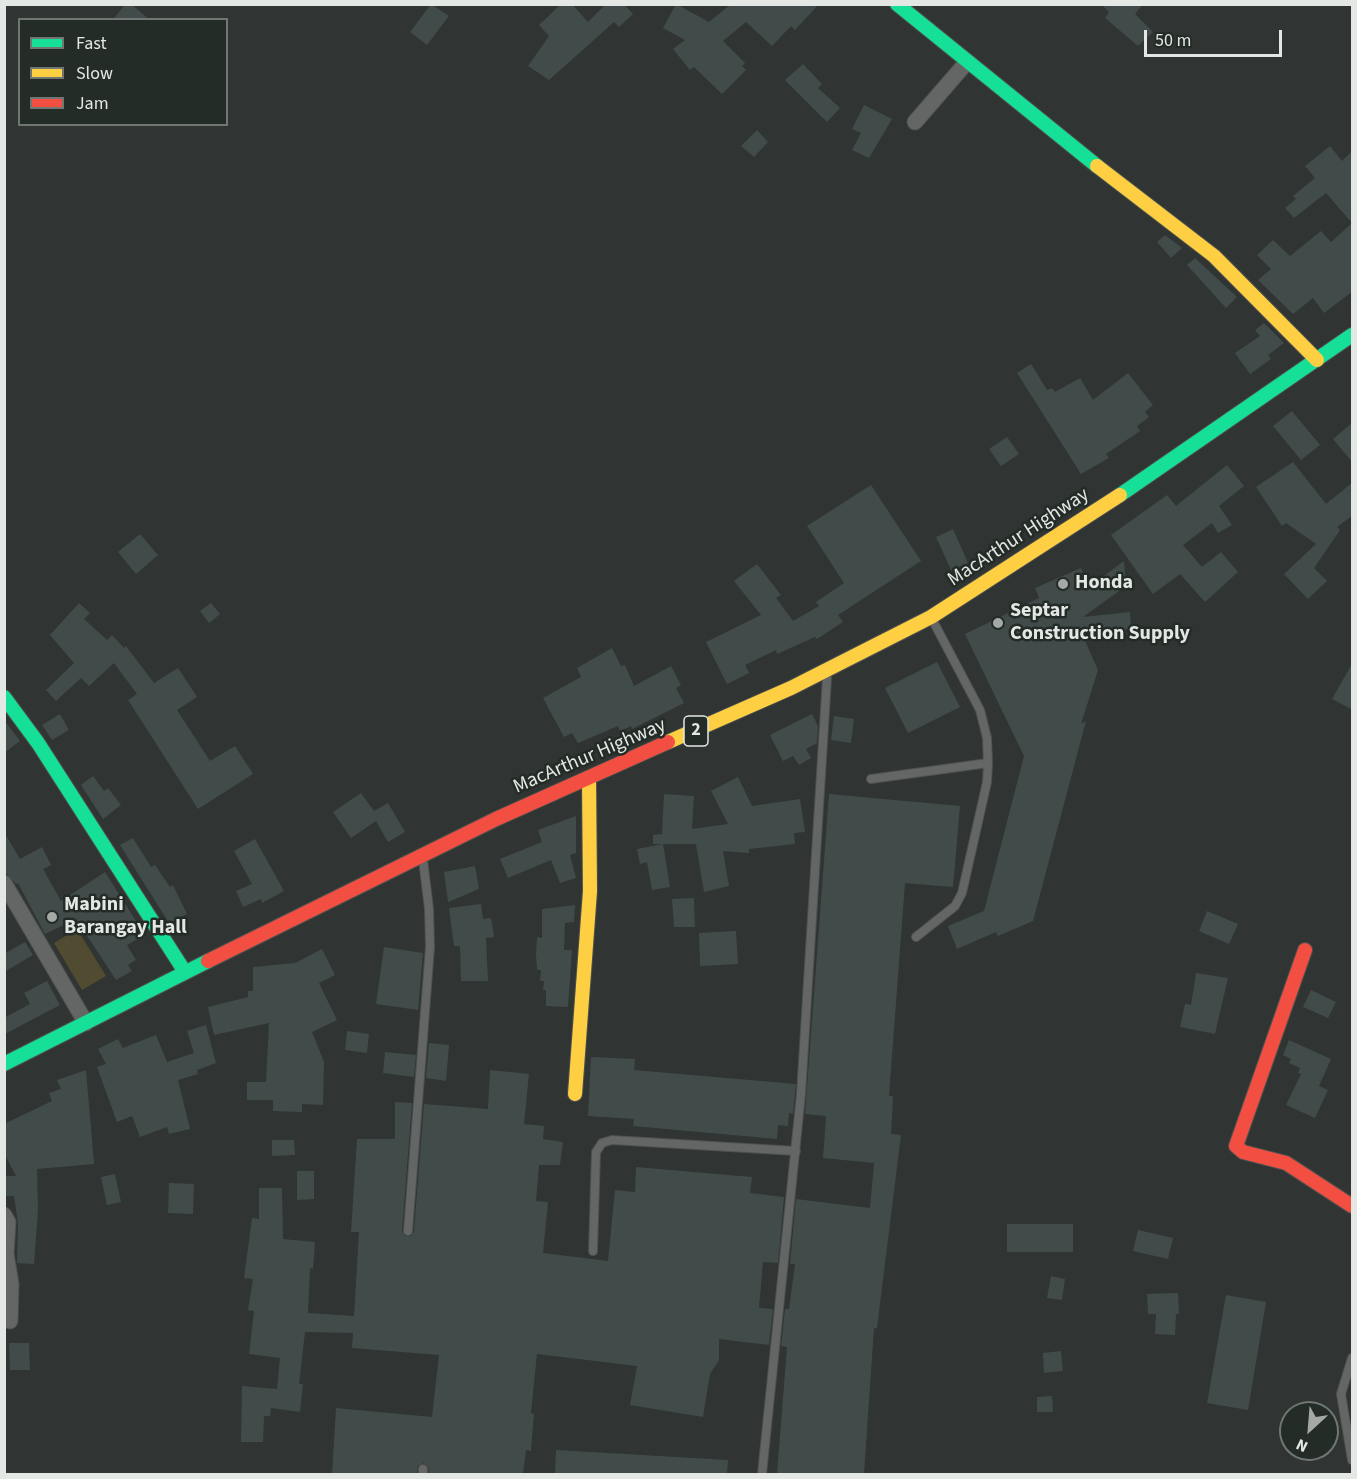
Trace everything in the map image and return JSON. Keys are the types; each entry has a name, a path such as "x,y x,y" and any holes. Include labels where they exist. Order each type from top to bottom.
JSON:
{"main road":[{"path":"897,4 967,62 1214,256 1294,334 1317,360"},
{"name":"MacArthur Highway","path":"4,1064 496,819 827,670 931,616 1072,527 1353,335"},
{"path":"4,697 38,743 185,972"},
{"path":"575,1094 590,891 589,778"},
{"path":"1305,950 1236,1146 1244,1152 1286,1163 1353,1206"}],"street":[{"path":"915,122 967,62"},
{"path":"4,883 86,1023"},
{"path":"4,1215 8,1222 6,1254 11,1284 10,1321"}],"lane":[{"path":"916,937 955,906 962,893 987,782 988,763 987,738 980,710 931,616"},
{"path":"762,1474 796,1151 827,670"},
{"path":"871,779 988,763"},
{"path":"408,1231 430,948 429,909 422,855"},
{"path":"592,1251 596,1152 602,1143 612,1140 796,1151"},
{"path":"1353,1358 1341,1394 1353,1460"}],"shaded area":[{"path":"77,929 106,976 82,990 54,943"}],"building":[{"path":"125,4 131,4 148,18 114,18"},
{"path":"431,4 449,16 427,45 410,32"},
{"path":"561,4 572,4 588,22 606,4 624,4 633,14 619,27 614,22 549,80 528,66 549,36 539,25"},
{"path":"676,4 709,22 731,4 819,4 795,30 791,26 772,46 746,22 723,41 745,63 742,66 746,70 722,94 694,67 690,70 673,49 685,40 663,28"},
{"path":"1101,4 1143,4 1135,14 1153,32 1138,46 1105,18 1109,12"},
{"path":"803,64 822,84 818,88 840,108 827,122 785,80"},
{"path":"864,105 892,119 869,158 852,150 861,133 852,129"},
{"path":"757,130 768,142 754,157 741,146"},
{"path":"1330,146 1342,161 1353,150 1353,291 1324,313 1313,298 1293,314 1258,280 1271,269 1257,255 1273,240 1290,256 1321,231 1331,242 1352,223 1326,193 1294,218 1285,208 1296,199 1293,196 1315,178 1305,166"},
{"path":"1165,235 1182,248 1171,258 1157,242"},
{"path":"1195,258 1237,297 1226,308 1187,265"},
{"path":"1264,323 1284,343 1268,355 1271,359 1250,374 1235,353 1260,336 1255,330"},
{"path":"1031,364 1047,390 1052,388 1055,392 1080,378 1093,400 1128,373 1153,405 1145,412 1149,417 1137,426 1140,431 1106,454 1109,458 1081,474 1017,373"},
{"path":"1292,411 1320,445 1301,460 1273,426"},
{"path":"1353,422 1353,463 1333,439"},
{"path":"1007,437 1019,454 1001,466 989,449"},
{"path":"1293,462 1326,504 1353,482 1353,515 1337,527 1340,530 1314,568 1327,581 1308,599 1284,574 1316,544 1286,523 1282,526 1256,487"},
{"path":"1227,465 1244,486 1219,506 1232,525 1218,533 1212,523 1183,545 1202,567 1221,552 1238,572 1205,602 1180,574 1153,594 1111,535 1167,495 1176,506"},
{"path":"871,485 921,561 838,615 843,622 817,639 815,637 777,654 776,650 745,665 749,673 727,684 706,642 761,615 734,581 757,564 781,595 776,598 793,621 819,606 816,602 844,583 807,526"},
{"path":"953,529 968,563 951,570 936,537"},
{"path":"140,534 158,555 136,574 118,552"},
{"path":"1124,561 1126,586 1083,617 1130,612 1131,629 1082,634 1098,670 1081,724 1086,721 1033,921 998,936 996,932 957,949 948,926 984,911 1024,756 965,634 1039,598 1035,588 1081,568 1089,587"},
{"path":"79,603 90,613 84,619 107,640 112,635 124,648 126,646 154,683 178,668 197,697 177,710 210,761 235,746 253,774 198,809 128,700 137,694 114,663 89,686 81,678 56,701 46,690 74,663 50,635"},
{"path":"211,603 220,614 209,623 200,611"},
{"path":"612,648 621,666 625,665 634,686 671,666 681,685 676,688 684,703 632,729 631,726 620,731 618,726 578,743 572,733 564,737 543,698 581,677 577,668"},
{"path":"937,662 960,707 908,733 885,688"},
{"path":"1353,662 1353,710 1332,699"},
{"path":"60,714 69,730 52,740 42,725"},
{"path":"812,714 818,726 817,743 806,749 811,758 799,765 793,756 783,761 770,735"},
{"path":"834,716 854,719 851,743 831,740"},
{"path":"4,720 20,741 4,753"},
{"path":"93,776 104,791 108,788 121,805 103,819 81,785"},
{"path":"738,777 752,806 800,799 805,832 794,833 795,844 749,849 749,853 723,851 729,886 704,892 696,844 653,844 653,835 662,834 664,794 694,796 692,829 728,824 711,791"},
{"path":"361,793 374,811 388,803 405,832 388,842 376,821 351,838 333,812"},
{"path":"829,794 960,806 953,887 905,883 889,1096 893,1096 891,1134 901,1135 877,1328 874,1328 864,1474 777,1474 787,1347 781,1346 785,1309 789,1309 795,1264 790,1264 796,1199 870,1208 874,1163 823,1158 826,1116 805,1114"},
{"path":"576,816 576,853 570,855 576,878 560,883 551,860 508,878 500,859 542,842 538,830"},
{"path":"4,832 20,859 42,847 51,865 43,869 61,901 105,872 145,935 127,945 136,960 128,965 132,971 116,980 76,919 45,934 18,883 16,884 4,871"},
{"path":"133,838 151,867 155,865 170,887 173,885 187,914 169,923 120,845"},
{"path":"255,839 284,891 262,903 261,899 243,907 236,891 252,884 234,851"},
{"path":"663,844 670,887 652,890 647,862 640,864 637,849"},
{"path":"475,866 479,889 448,902 444,872"},
{"path":"694,898 695,927 674,927 672,899"},
{"path":"481,904 483,919 491,918 494,937 486,938 488,981 461,981 460,946 454,946 449,908"},
{"path":"575,905 574,922 565,923 564,950 572,950 568,1007 546,1006 546,990 543,990 544,981 540,981 541,970 537,970 536,954 537,937 542,938 542,909"},
{"path":"1207,911 1238,924 1229,944 1199,931"},
{"path":"736,931 738,964 700,966 699,933"},
{"path":"25,942 33,955 4,972 4,954"},
{"path":"384,947 423,953 418,1010 376,1004"},
{"path":"322,949 335,975 319,983 337,1020 312,1032 324,1062 323,1105 302,1104 302,1112 273,1111 273,1100 247,1100 247,1082 266,1082 269,1023 214,1035 208,1007 248,997 248,991 253,991 253,967 295,963"},
{"path":"1196,973 1228,978 1215,1034 1180,1027 1185,1004 1191,1005"},
{"path":"47,981 60,1005 5,1034 4,1018 30,1004 24,993"},
{"path":"1311,990 1336,1002 1328,1018 1303,1007"},
{"path":"206,1025 216,1063 197,1070 198,1074 178,1080 190,1129 169,1134 167,1127 140,1137 132,1116 117,1122 97,1067 106,1064 98,1049 118,1039 123,1048 156,1035 167,1062 194,1053 187,1031"},
{"path":"347,1031 369,1034 367,1053 345,1050"},
{"path":"1289,1040 1331,1059 1319,1086 1328,1090 1315,1118 1286,1105 1301,1074 1298,1073 1300,1068 1289,1063 1291,1059 1283,1055"},
{"path":"429,1043 449,1045 446,1081 426,1078"},
{"path":"385,1052 416,1055 414,1077 383,1073"},
{"path":"591,1057 635,1059 634,1070 796,1084 793,1114 789,1113 788,1126 778,1125 777,1139 633,1126 634,1119 588,1116"},
{"path":"86,1070 94,1164 37,1169 38,1210 34,1264 17,1263 18,1223 14,1196 4,1196 4,1176 16,1176 4,1153 4,1124 52,1101 49,1093 61,1089 57,1080"},
{"path":"490,1070 529,1074 524,1124 544,1126 543,1139 563,1142 560,1165 539,1165 536,1201 548,1202 543,1253 608,1261 615,1190 635,1192 636,1167 752,1177 750,1193 784,1197 778,1263 763,1262 759,1308 773,1309 769,1345 719,1339 719,1360 710,1374 703,1417 630,1405 637,1366 537,1354 531,1413 534,1414 531,1451 526,1450 523,1474 429,1474 428,1467 424,1463 418,1466 417,1474 332,1474 336,1408 432,1417 439,1355 352,1348 353,1333 305,1332 299,1384 303,1384 300,1412 271,1408 270,1416 264,1416 263,1442 241,1442 242,1386 277,1389 280,1358 249,1354 254,1311 248,1310 253,1279 244,1278 252,1218 259,1219 259,1188 282,1188 283,1239 315,1242 313,1269 310,1268 308,1313 354,1316 359,1232 351,1232 357,1139 395,1139 395,1102 412,1103 402,1231 405,1236 411,1236 414,1231 424,1104 488,1109"},
{"path":"272,1140 294,1140 295,1155 272,1156"},
{"path":"297,1171 314,1171 314,1199 297,1200"},
{"path":"115,1174 121,1202 107,1205 101,1177"},
{"path":"169,1183 194,1184 193,1214 168,1213"},
{"path":"1007,1224 1073,1224 1073,1252 1007,1252"},
{"path":"1138,1230 1173,1238 1168,1259 1133,1251"},
{"path":"1051,1276 1065,1279 1062,1300 1047,1298"},
{"path":"1178,1293 1179,1314 1176,1314 1175,1335 1155,1334 1156,1314 1148,1314 1147,1294"},
{"path":"1226,1295 1266,1302 1248,1410 1207,1403"},
{"path":"9,1343 29,1343 30,1370 10,1370"},
{"path":"1061,1351 1063,1371 1044,1373 1043,1353"},
{"path":"1052,1396 1053,1412 1037,1412 1037,1397"},
{"path":"556,1450 728,1460 727,1474 555,1474"}],"traffic: fast":[{"path":"897,4 1097,166"},
{"path":"1120,495 1352,335"},
{"path":"4,697 38,743 185,972"},
{"path":"4,1064 208,961"}],"traffic: slow":[{"path":"1097,166 1214,256 1317,360"},
{"path":"668,742 791,688 931,617 1120,495"},
{"path":"575,1094 590,891 589,778"}],"traffic: jam":[{"path":"208,961 496,819 668,742"},
{"path":"1305,950 1236,1146 1243,1152 1286,1163 1352,1206"}],"place":[{"name":"Honda","path":"1063,584"},
{"name":"Septar Construction Supply","path":"998,623"},
{"name":"Mabini Barangay Hall","path":"52,917"}]}
